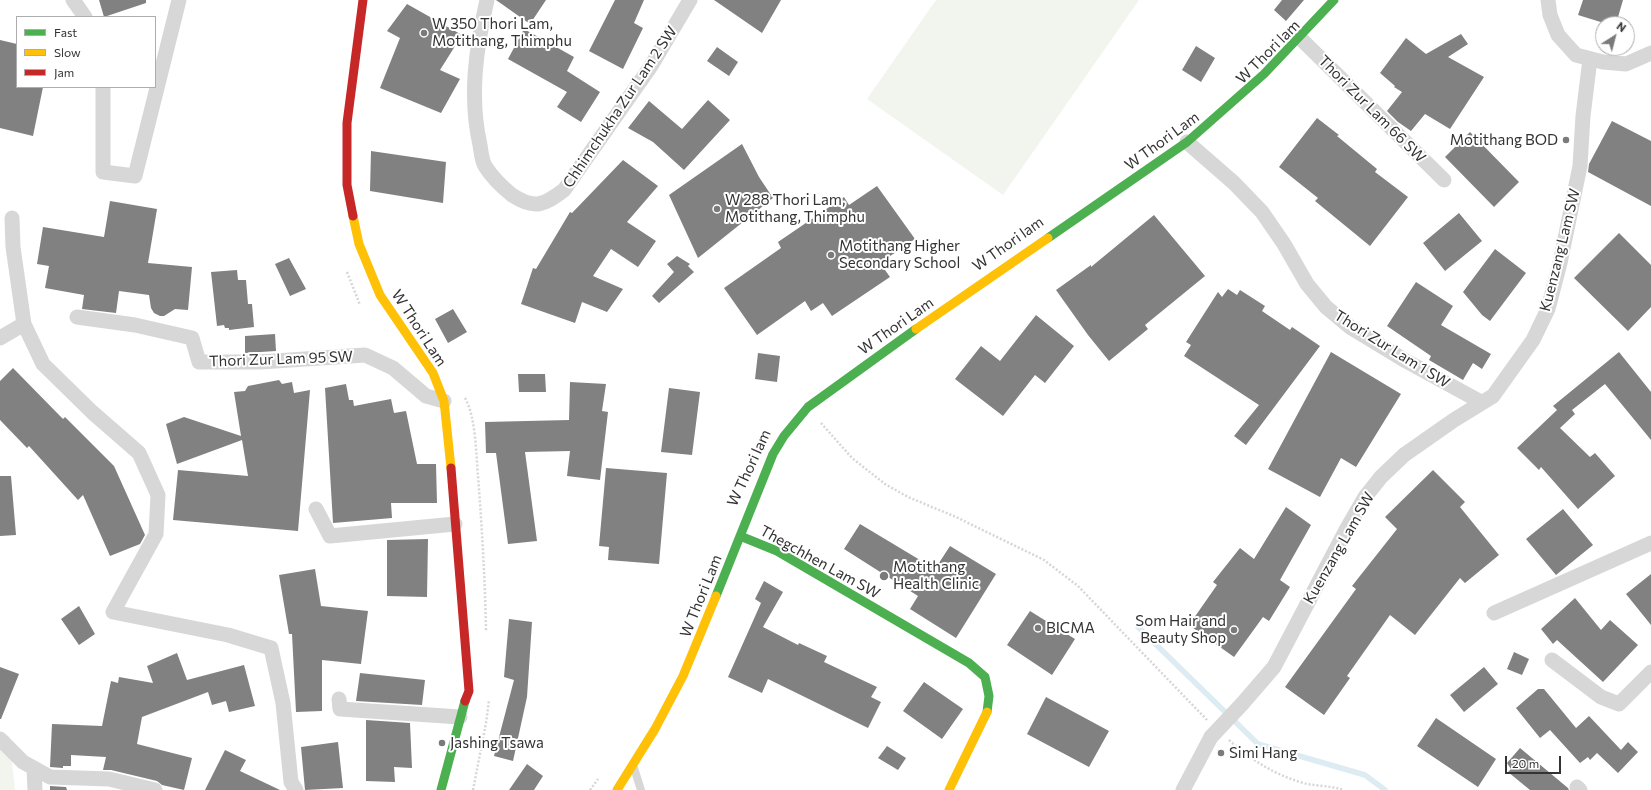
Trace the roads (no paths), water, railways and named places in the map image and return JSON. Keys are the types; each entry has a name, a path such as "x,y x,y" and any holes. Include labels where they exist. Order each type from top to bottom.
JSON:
{"main road":[{"name":"W Thori Lam","path":"363,0 347,123 347,185 359,244 380,295 433,373 444,401 449,445 469,691 460,717 441,790"},
{"name":"W Thori Lam","path":"617,790 655,729 683,676 773,454 784,436 808,407 890,347 1187,142 1245,93 1300,38 1334,0"},
{"name":"Thegchhen Lam SW","path":"740,536 777,551 969,663 985,677 989,696 987,714 949,790"}],"street":[{"path":"73,0 84,16"},
{"path":"103,88 104,172 135,176 179,0"},
{"name":"Chhimchukha Zur Lam 2 SW","path":"487,0 478,42 473,91 477,133 484,165 502,188 519,199 533,204 548,203 564,190 651,66 690,0"},
{"path":"1548,0 1550,15 1558,35 1576,55 1603,62 1626,64 1651,53"},
{"name":"Thori Zur Lam 66 SW","path":"1300,38 1444,180"},
{"name":"Kuenzang Lam SW","path":"1183,790 1211,730 1242,704 1274,667 1365,497 1381,477 1404,455 1481,402 1493,396 1533,340 1548,309 1560,263 1580,166 1590,59"},
{"name":"Thori Zur Lam 1 SW","path":"1187,142 1234,183 1262,212 1284,244 1307,284 1326,307 1350,326 1400,358 1481,402"},
{"path":"12,218 13,247 24,324 43,364 92,412 139,453 158,495 156,534 112,612 228,635 271,648 283,702 291,782 296,790"},
{"name":"Thori Zur Lam 95 SW","path":"77,317 135,324 192,338 199,362 260,362 365,355 393,368 426,396 444,401"},
{"path":"0,338 24,324"},
{"path":"316,509 330,536 455,524"},
{"path":"1494,613 1651,543"},
{"path":"1552,660 1601,697 1619,704 1651,672"},
{"path":"339,699 340,708 460,717"},
{"path":"0,739 23,762 50,776 109,778 154,790"},
{"path":"34,768 35,790"}],"lane":[{"path":"633,766 641,790"}],"waterway":[{"path":"1138,627 1258,744 1365,775 1385,790"}],"place":[{"name":"W 350 Thori Lam, Motithang, Thimphu","path":"424,33"},
{"name":"Motithang BOD","path":"1566,140"},
{"name":"W 288 Thori Lam, Motithang, Thimphu","path":"717,209"},
{"name":"Motithang Higher Secondary School","path":"831,255"},
{"name":"Motithang Health Clinic","path":"884,576"},
{"name":"BICMA","path":"1038,628"},
{"name":"Som Hair and Beauty Shop","path":"1234,630"},
{"name":"Jashing Tsawa","path":"442,743"},
{"name":"Simi Hang","path":"1221,753"}]}
